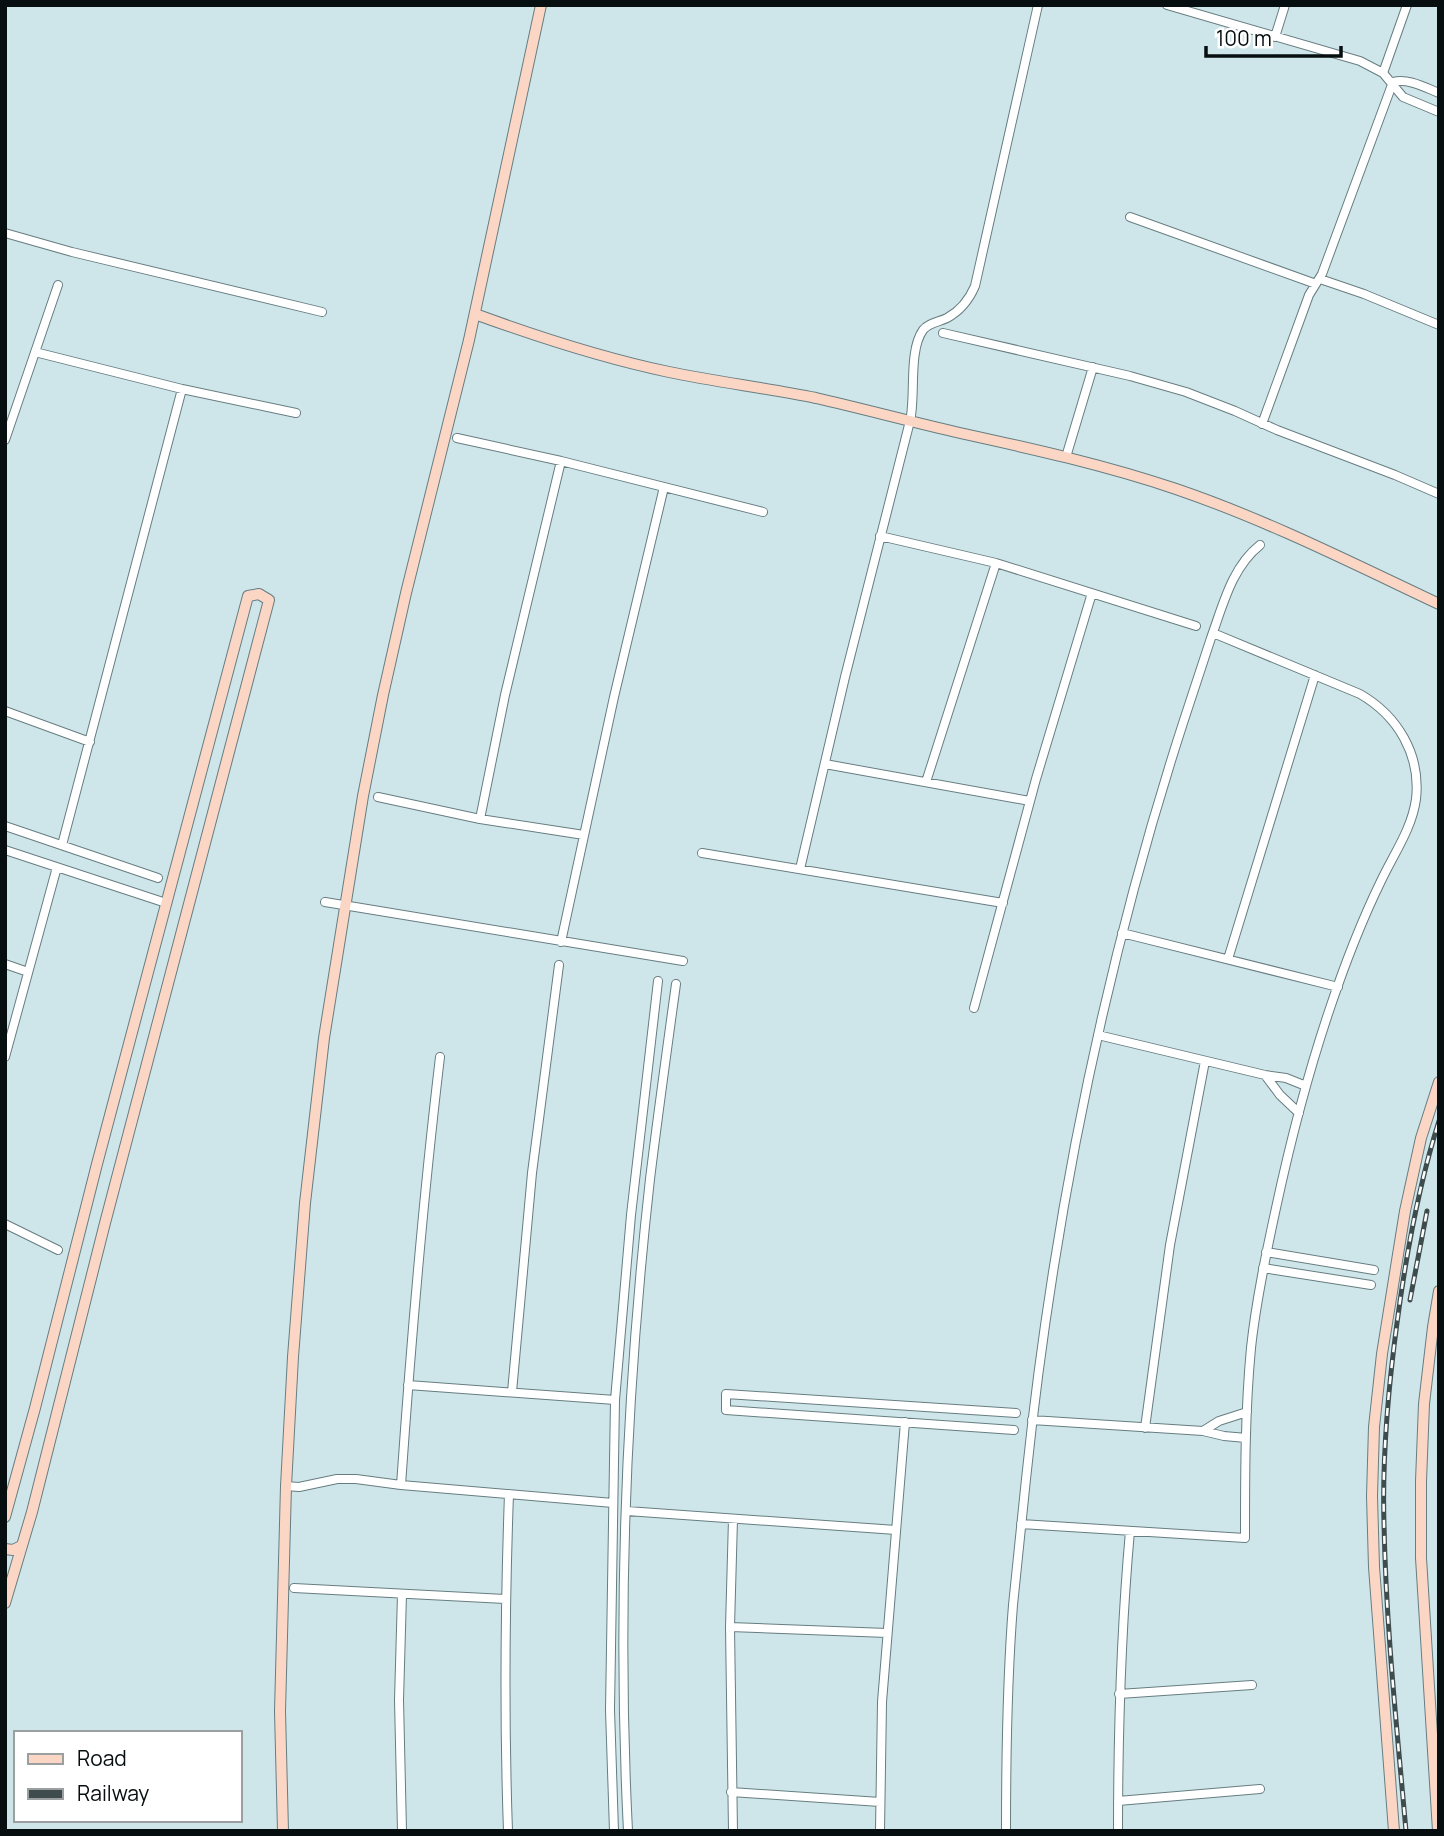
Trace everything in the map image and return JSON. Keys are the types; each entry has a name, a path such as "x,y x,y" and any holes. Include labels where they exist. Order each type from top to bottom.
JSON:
{"street":[{"path":"283,1831 280,1711 286,1486 293,1357 311,1135 324,1038 383,695 475,314 541,5"},
{"path":"800,869 880,536 911,421 914,366 921,333 927,326 947,318 961,308 978,278 1038,5"},
{"path":"1167,5 1360,61 1383,73 1403,97 1439,112"},
{"path":"1275,37 1285,5"},
{"path":"1383,73 1407,5"},
{"path":"1392,82 1408,81 1439,93"},
{"path":"1262,424 1307,298 1318,281 1392,82"},
{"path":"1130,217 1364,294 1439,325"},
{"path":"5,233 322,312"},
{"path":"5,440 58,285"},
{"path":"475,314 545,339 634,364 778,390 1066,457 1176,489 1253,518 1439,604"},
{"path":"943,333 1093,367 1186,392 1439,494"},
{"path":"36,352 182,389 296,413"},
{"path":"1066,457 1093,367"},
{"path":"62,845 182,389"},
{"path":"457,438 763,512"},
{"path":"480,819 505,695 561,461"},
{"path":"561,942 628,633 664,487"},
{"path":"880,536 996,563 1196,626"},
{"path":"1006,1831 1010,1656 1021,1524 1040,1357 1076,1141 1122,933 1164,781 1233,580 1259,545"},
{"path":"926,782 996,563"},
{"path":"974,1008 1030,801 1092,593"},
{"path":"5,1517 248,596 260,594 269,600 105,1223 55,1424 5,1603"},
{"path":"1021,1524 1245,1538 1246,1438 1252,1338 1266,1252 1284,1170 1306,1086 1338,986 1376,891 1410,822 1416,799 1416,775 1407,743 1395,723 1379,707 1360,694 1213,633"},
{"path":"1228,959 1315,675"},
{"path":"5,711 90,742"},
{"path":"825,764 1030,801"},
{"path":"378,797 480,819 584,835"},
{"path":"5,827 158,878"},
{"path":"5,850 166,903"},
{"path":"702,853 1003,903"},
{"path":"5,1058 57,867"},
{"path":"325,902 683,961"},
{"path":"1122,933 1338,986"},
{"path":"5,964 28,972"},
{"path":"512,1392 532,1172 559,965"},
{"path":"614,1831 610,1710 615,1400 631,1215 658,981"},
{"path":"628,1831 625,1667 627,1511 634,1374 650,1177 676,984"},
{"path":"139,1005 151,1004 162,1010"},
{"path":"653,1031 669,1034"},
{"path":"1098,1035 1286,1078 1306,1086"},
{"path":"401,1485 427,1162 440,1057"},
{"path":"1145,1428 1170,1245 1205,1061"},
{"path":"1265,1075 1280,1096 1299,1113"},
{"path":"1394,1831 1374,1567 1374,1427 1382,1354 1405,1211 1421,1138 1439,1082"},
{"path":"5,1224 58,1250"},
{"path":"1266,1252 1374,1270"},
{"path":"1263,1268 1371,1285"},
{"path":"1438,1831 1421,1558 1420,1481 1424,1404 1439,1291"},
{"path":"408,1385 615,1400"},
{"path":"1014,1430 726,1410 726,1394 1016,1413"},
{"path":"961,1426 962,1409"},
{"path":"1203,1431 1228,1417 1247,1412"},
{"path":"1032,1420 1203,1431 1246,1438"},
{"path":"880,1831 882,1702 905,1422"},
{"path":"286,1486 312,1485 346,1478 613,1503"},
{"path":"508,1831 504,1697 509,1494"},
{"path":"627,1511 896,1530"},
{"path":"733,1519 730,1626 733,1831"},
{"path":"1118,1831 1119,1694 1130,1531"},
{"path":"5,1549 13,1550 21,1546"},
{"path":"5,1560 14,1572"},
{"path":"294,1588 505,1599"},
{"path":"402,1594 399,1700 402,1831"},
{"path":"730,1626 887,1633"},
{"path":"1119,1694 1252,1685"},
{"path":"1118,1801 1260,1789"},
{"path":"731,1792 880,1801"}],"railway":[{"path":"1406,1831 1387,1601 1385,1449 1391,1373 1404,1272 1419,1196 1439,1121"},
{"path":"1410,1300 1427,1211"}]}
